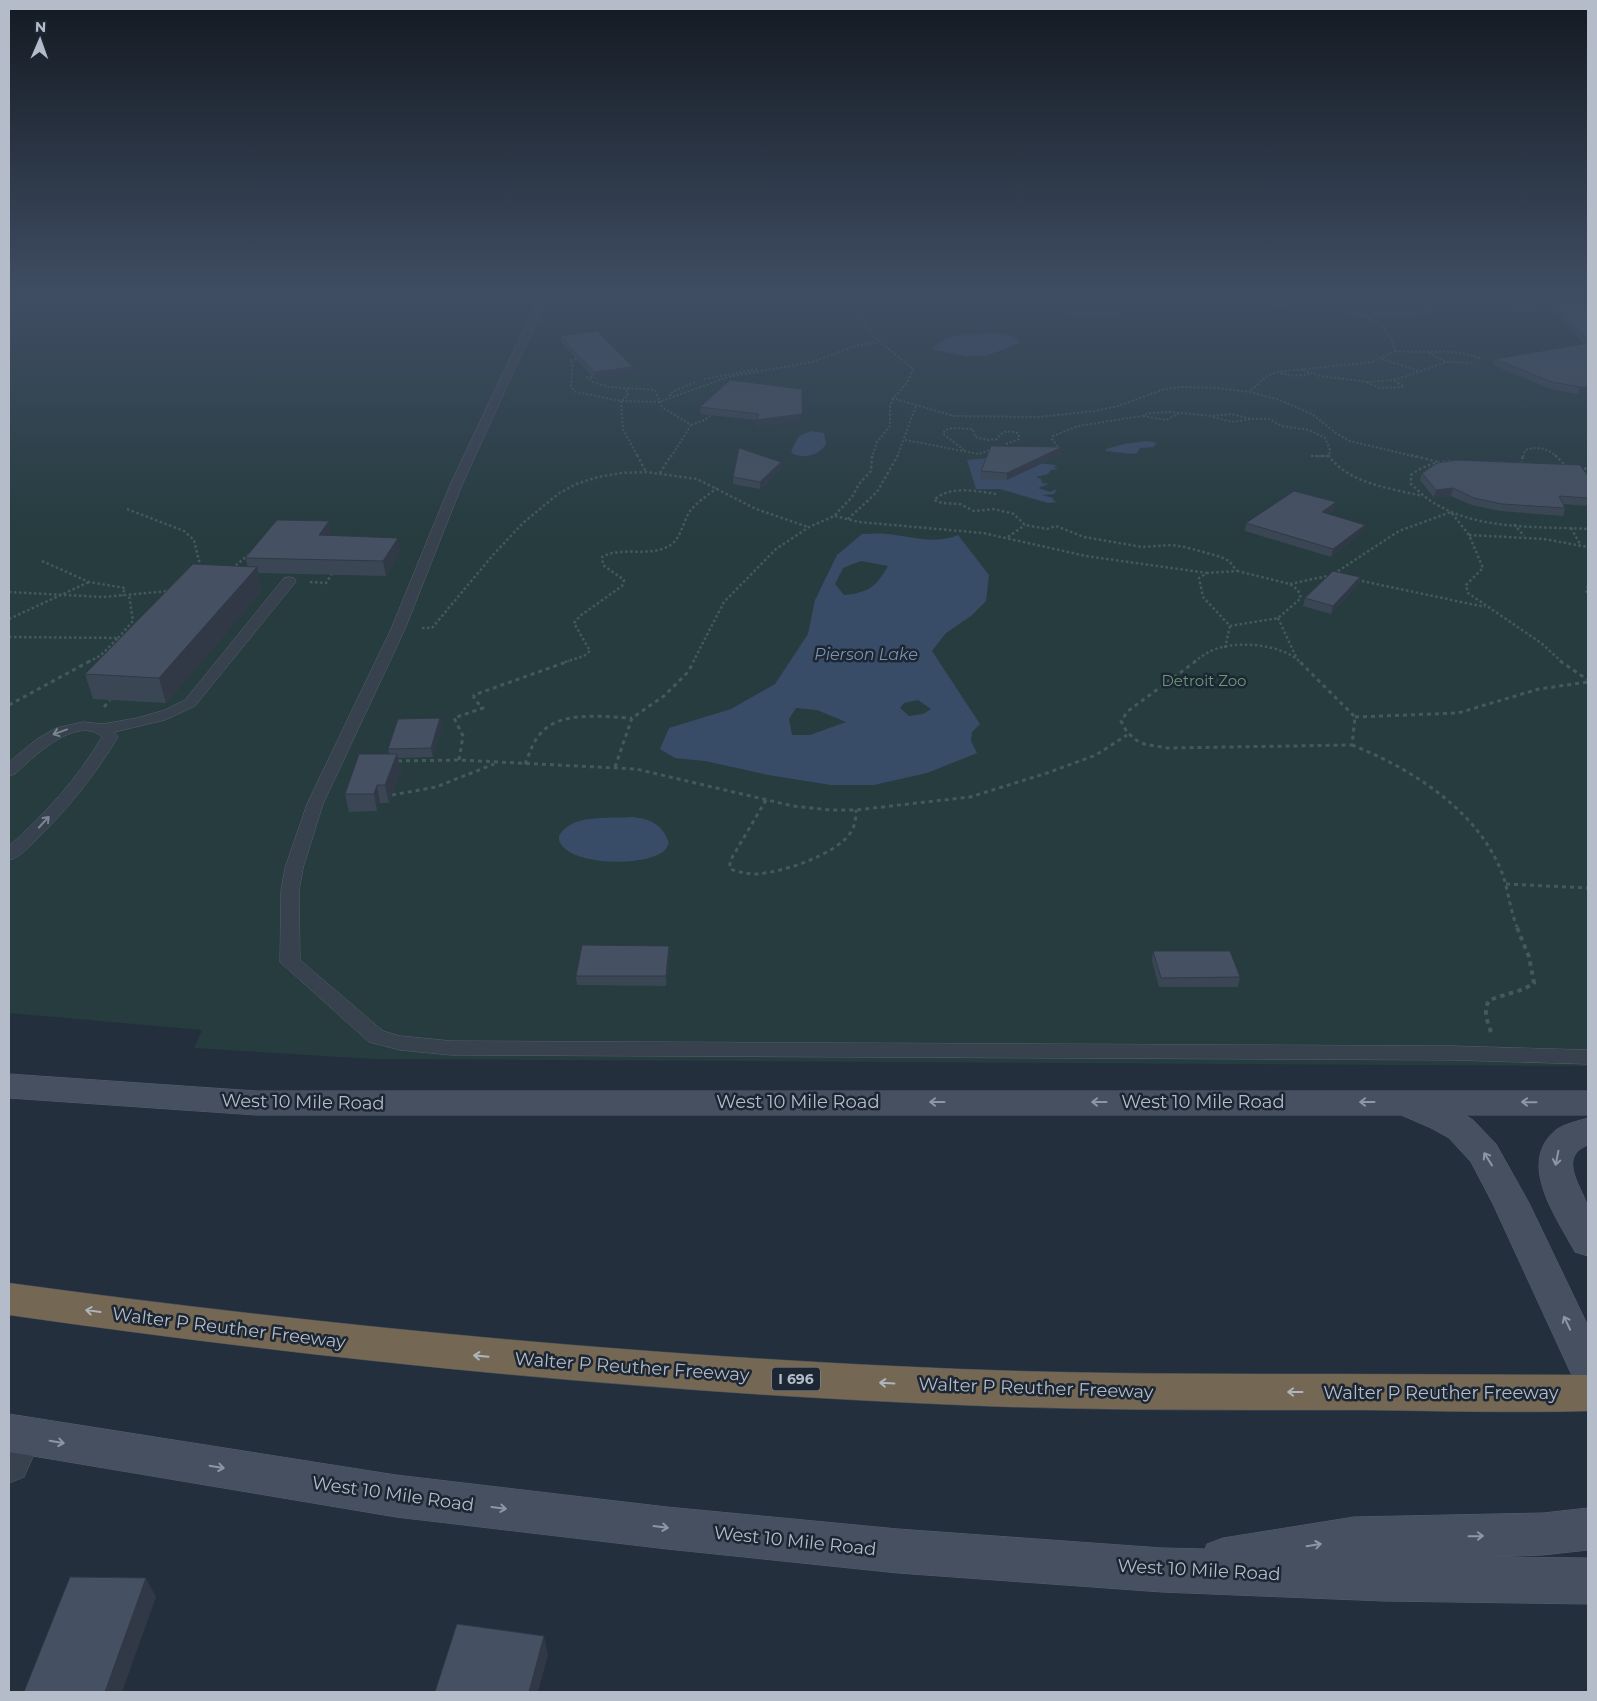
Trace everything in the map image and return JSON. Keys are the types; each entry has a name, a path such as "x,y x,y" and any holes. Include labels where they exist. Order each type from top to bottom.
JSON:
{"highway":[{"name":"Walter P Reuther Freeway","path":"9,1299 220,1328 406,1349 603,1366 758,1376 961,1387 1151,1392 1588,1393"}],"main road":[{"name":"West 10 Mile Road","path":"9,1086 256,1103 1588,1102"},
{"path":"1402,1102 1443,1118 1473,1140 1484,1153 1511,1203 1588,1367"},
{"path":"1588,1131 1568,1138 1555,1155 1557,1176 1588,1241"},
{"name":"West 10 Mile Road","path":"13,1444 425,1500 667,1528 898,1551 1162,1570 1588,1581"},
{"path":"1162,1570 1354,1539 1543,1534 1588,1528"}],"lane":[{"path":"507,375 456,485 398,629 315,804 294,868 290,891 290,962 376,1038 400,1043 451,1048 1442,1053 1588,1057"},
{"path":"9,771 36,745 54,734 72,728 92,726 104,729 179,711 190,703 289,581"},
{"path":"9,855 31,836 75,789 110,737 104,729"}],"path":[{"path":"572,375 571,387 576,392 621,401 658,402 695,382"},
{"path":"704,379 723,375"},
{"path":"670,395 679,395 734,375"},
{"path":"525,764 536,739 547,727 557,722 573,719 632,718 664,696 688,672 724,602 731,594 776,550 809,527 834,516 852,497 859,484 870,471 873,445 890,426 888,411 892,398 912,375"},
{"path":"1249,392 1269,375"},
{"path":"1321,375 1367,382 1394,380 1407,375"},
{"path":"592,376 587,377 597,386 623,388 643,386 655,390 658,394 658,402 662,407 691,425"},
{"path":"1367,382 1380,388 1404,387 1394,380"},
{"path":"892,398 954,416 1040,417 1111,408 1164,389 1182,387 1217,388 1249,392 1280,400 1312,414 1336,433 1350,440 1438,462"},
{"path":"621,401 628,396 627,391 623,388"},
{"path":"621,401 624,429 646,472"},
{"path":"848,519 876,493 888,476 905,440 916,406"},
{"path":"1052,452 1059,448 1052,439 1053,436 1063,430 1099,422 1142,416 1149,413 1212,416 1232,422 1244,422 1252,419"},
{"path":"1142,416 1167,421 1172,420 1180,413"},
{"path":"1212,416 1231,414 1252,419 1269,419 1282,426 1310,430 1317,433 1329,444 1328,456"},
{"path":"660,473 691,425 705,420 711,415"},
{"path":"964,450 943,434 945,430 952,428 973,430 974,437 987,440 997,439 1000,433 1006,431 1019,434 1019,439 1005,446 1014,447"},
{"path":"905,440 979,454 997,448"},
{"path":"1530,465 1521,464 1524,452 1528,448 1538,448 1555,454 1567,468"},
{"path":"1311,456 1328,456 1339,469 1362,481 1422,496 1451,512 1498,522 1588,529"},
{"path":"1422,496 1411,484 1411,475 1421,467 1438,462 1455,461"},
{"path":"1558,467 1588,469"},
{"path":"398,629 432,628 492,555 523,523 558,494 576,484 598,477 621,473 646,472 696,479 756,509 809,527"},
{"path":"459,760 463,736 454,718 483,708 474,698 474,695 584,656 590,650 589,645 574,623 580,616 622,586 624,580 603,565 602,557 609,552 667,548 678,538 690,512 702,499 717,488"},
{"path":"996,494 966,490 946,493 937,496 934,500 942,503 960,504 974,511 994,509 1014,514 1025,524 1047,529 1056,526 1084,537 1142,547 1172,545 1185,547 1221,557 1229,561 1237,571"},
{"path":"127,509 184,531 194,540 203,576"},
{"path":"1451,512 1469,535 1483,568 1466,585 1468,593 1486,608 1528,633 1554,657 1588,681"},
{"path":"1290,584 1332,575 1399,531 1451,512"},
{"path":"834,516 859,522 983,533 1008,537 1086,556 1206,573 1237,571 1290,584 1298,590 1301,598 1278,618 1230,626"},
{"path":"1514,523 1525,537"},
{"path":"1008,537 1025,524"},
{"path":"1570,528 1581,545"},
{"path":"1469,535 1509,538 1540,537 1588,547"},
{"path":"228,572 251,552"},
{"path":"42,561 89,582 125,588 122,596"},
{"path":"289,581 326,583 335,570"},
{"path":"1206,573 1199,578 1203,597 1230,626"},
{"path":"1332,575 1342,577"},
{"path":"1351,579 1486,608"},
{"path":"9,619 89,582"},
{"path":"1588,586 1586,590 1588,594"},
{"path":"9,592 59,596 129,596 176,590"},
{"path":"9,706 100,656 133,621 129,596"},
{"path":"1278,618 1297,659"},
{"path":"1225,648 1230,626"},
{"path":"9,638 126,638"},
{"path":"1501,1056 1486,1019 1485,1005 1489,1000 1517,993 1534,983 1531,964 1509,904 1506,884 1489,847 1470,823 1445,798 1374,752 1352,745 1307,744 1200,748 1162,746 1143,744 1127,735 1121,721 1128,711 1208,652 1240,644 1282,651 1297,659 1355,717 1458,713 1539,689 1588,681"},
{"path":"1352,745 1355,717"},
{"path":"615,767 632,718"},
{"path":"398,761 459,760 615,767 650,772 793,806 830,810 856,810 948,802 970,797 1047,773 1096,755 1127,735"},
{"path":"392,796 436,788 497,762"},
{"path":"766,800 730,861 730,869 737,874 750,876 796,865 820,856 836,847 849,835 855,825 856,810"},
{"path":"1506,884 1588,888"}],"green space":[{"name":"Detroit Zoo","path":"9,375 1588,375 1588,1066 374,1059 194,1048 202,1030 9,1013"}],"water":[{"path":"811,431 824,433 826,444 823,448 807,456 793,454 791,451 799,436"},
{"path":"1146,441 1157,443 1153,447 1140,448 1137,453 1131,454 1106,451 1106,449 1124,444"},
{"path":"989,458 1056,465 1054,467 1058,469 1036,477 1041,479 1042,483 1049,484 1038,488 1050,492 1057,489 1054,494 1042,495 1053,498 1057,502 1048,503 1000,489 976,489 967,460"},
{"name":"Pierson Lake","path":"862,534 884,534 931,540 958,535 989,575 986,601 971,616 946,633 932,651 980,724 972,732 971,741 977,753 927,773 874,785 831,785 768,775 705,761 675,758 660,749 669,728 731,709 775,684 808,634 815,600 837,555","holes":["861,561 888,566 870,588 859,593 844,595 835,584 843,568","918,700 931,709 923,714 909,716 900,708 904,703","796,708 817,710 846,722 810,735 792,735 789,719"]},
{"path":"633,817 651,821 660,827 669,843 665,850 656,856 643,859 612,862 580,857 569,851 559,841 559,836 565,829 582,820"}],"building":[{"path":"1536,375 1588,375 1588,387 1552,382"},
{"path":"730,380 802,389 802,414 756,420 759,414 700,407"},
{"path":"991,446 1062,447 1007,473 981,471"},
{"path":"739,448 781,462 760,482 733,477"},
{"path":"1456,460 1580,465 1588,476 1588,498 1559,496 1565,508 1502,504 1474,498 1453,488 1436,490 1422,473 1437,463"},
{"path":"1294,491 1336,502 1322,512 1365,525 1333,549 1246,523"},
{"path":"277,520 329,521 319,535 398,538 383,561 245,558"},
{"path":"193,564 257,567 159,678 85,674"},
{"path":"1333,571 1360,577 1333,606 1305,598"},
{"path":"440,718 431,748 388,749 398,719"},
{"path":"359,754 397,754 385,785 377,785 374,794 345,794"},
{"path":"582,945 669,946 666,976 576,976"},
{"path":"1153,951 1230,951 1240,977 1161,978"},
{"path":"70,1577 146,1578 105,1692 24,1692"},
{"path":"457,1624 544,1636 529,1692 435,1692"}]}
